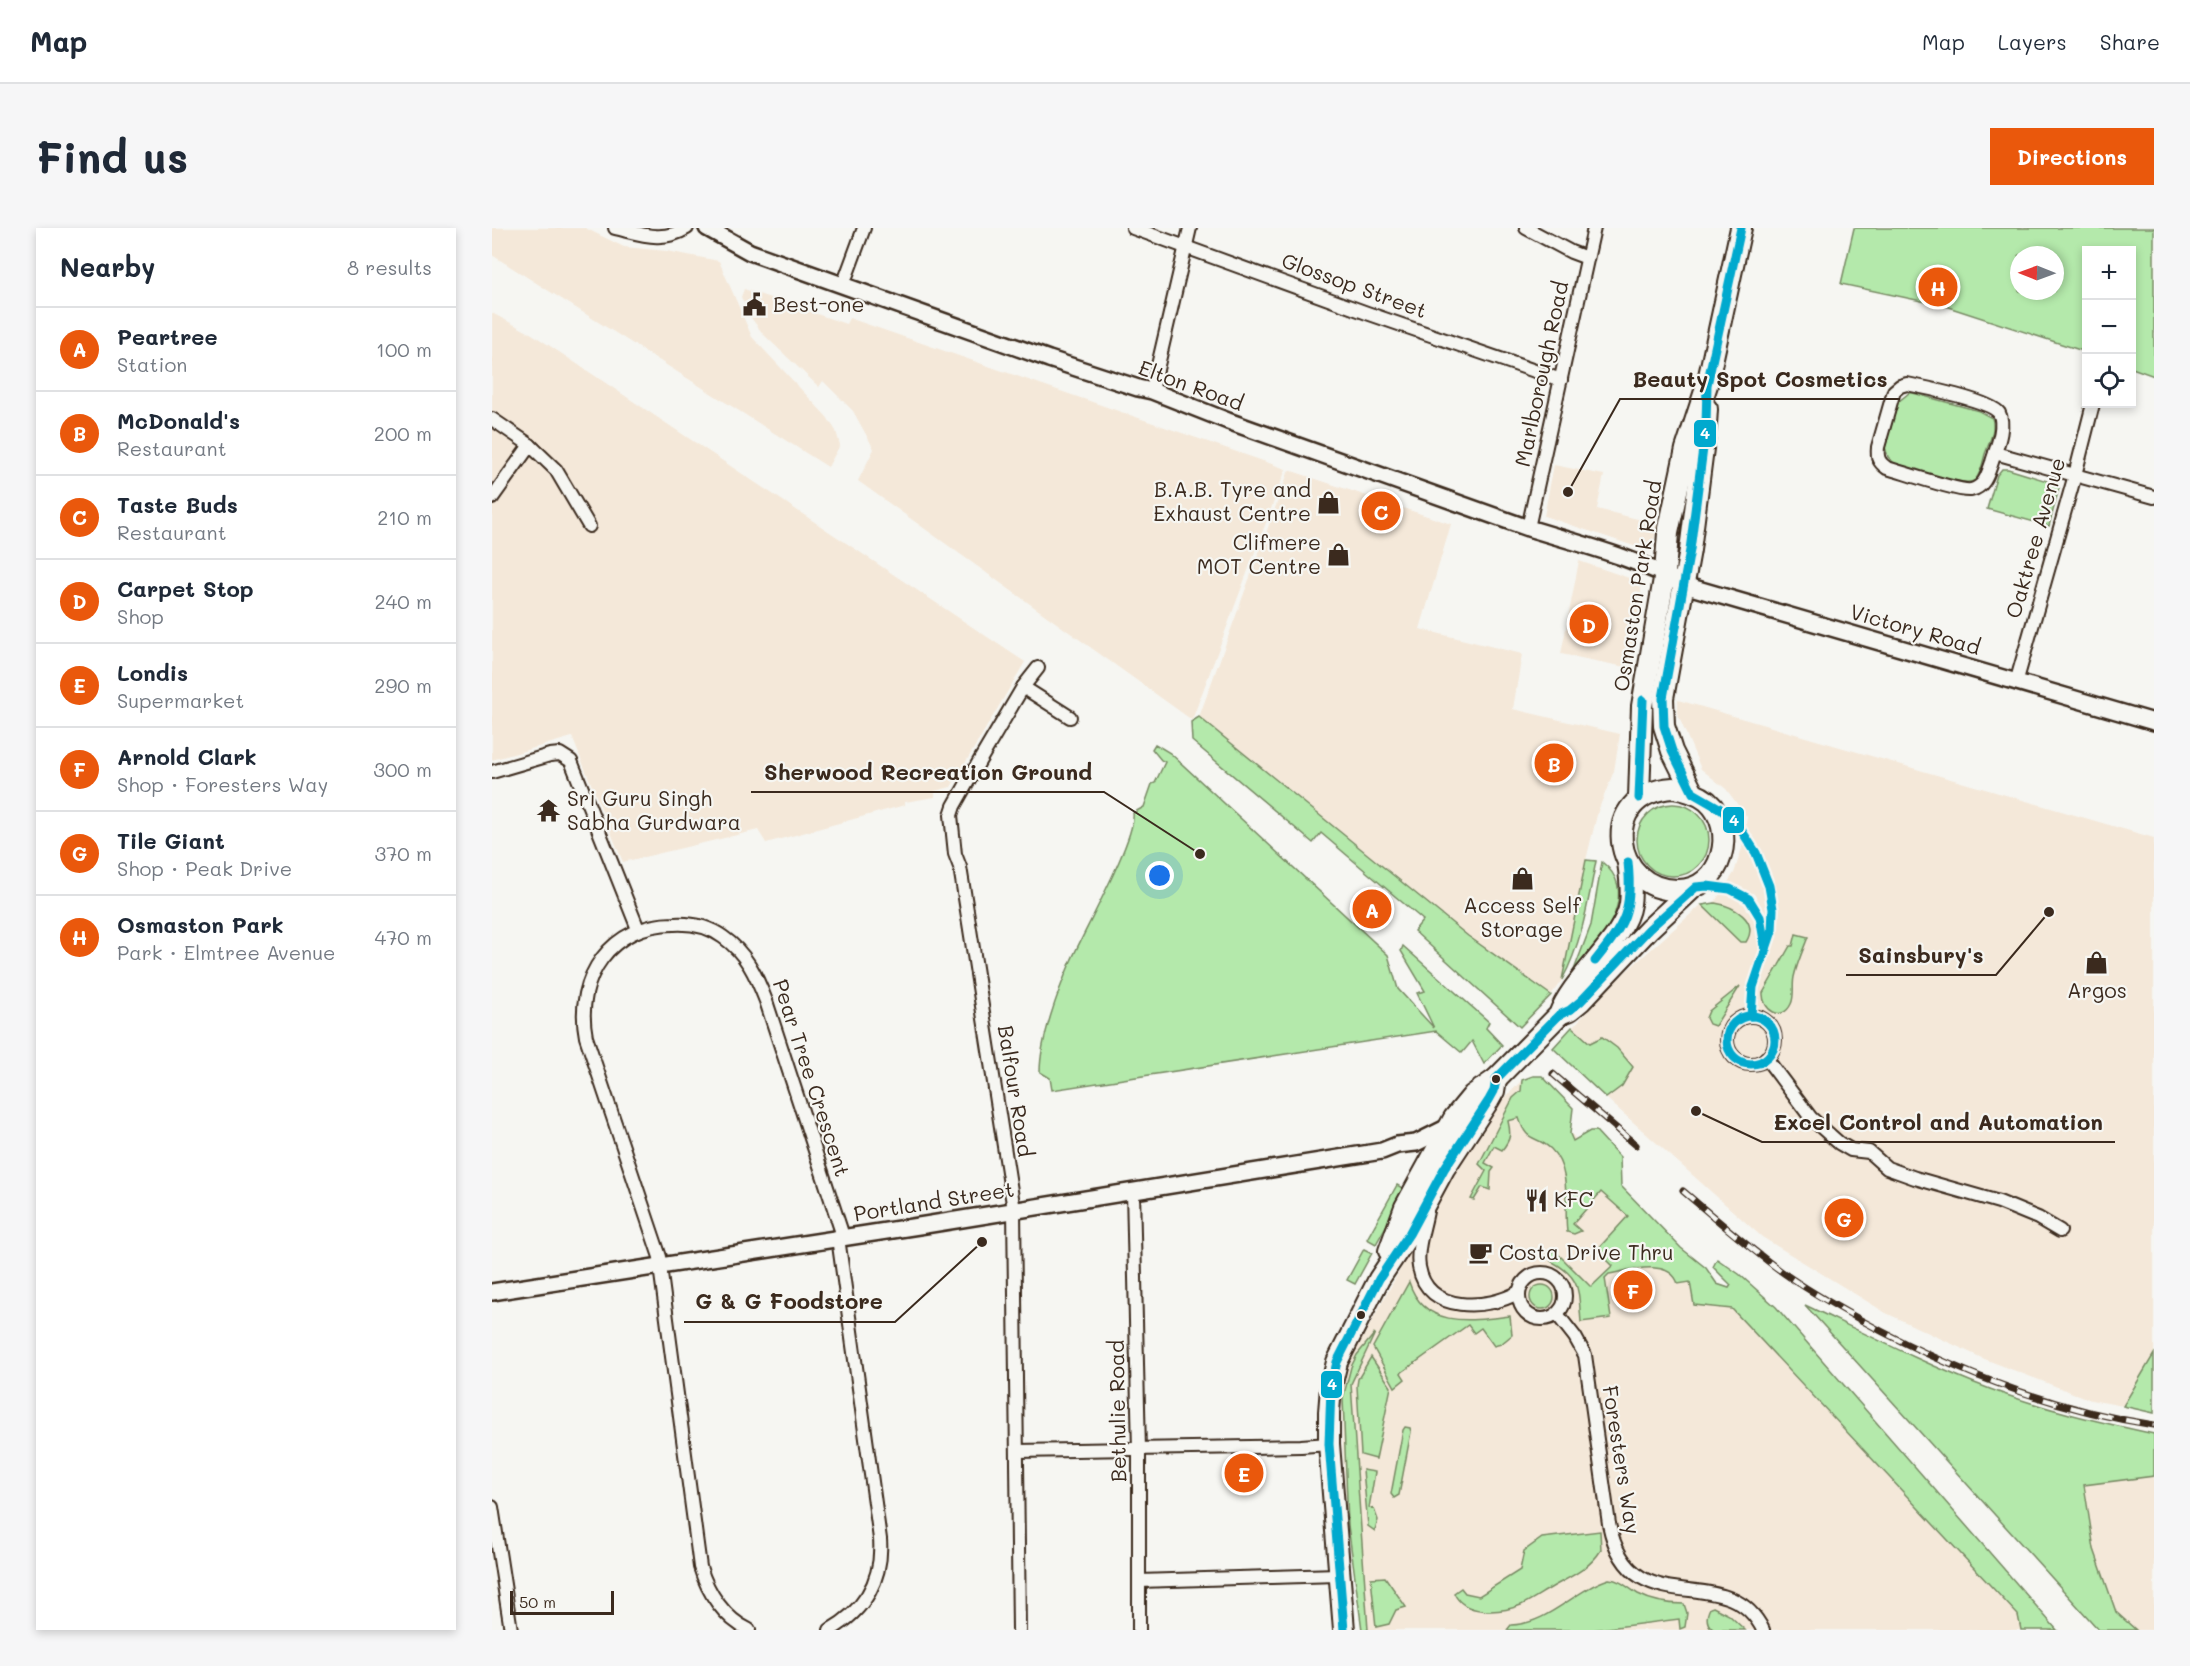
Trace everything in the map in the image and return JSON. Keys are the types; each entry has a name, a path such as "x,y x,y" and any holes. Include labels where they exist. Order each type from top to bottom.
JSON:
{"highway":[{"name":"Osmaston Park Road","path":"1559,1015 1563,1003 1572,990 1618,932 1630,907 1632,889 1628,862 1622,846 1623,828 1630,807 1639,798 1642,706 1665,573 1668,533 1686,449 1707,385 1741,228"},
{"name":"Osmaston Park Road","path":"1379,1279 1405,1207 1448,1127 1473,1095 1496,1079 1559,1015 1581,1001 1649,929 1693,888 1707,879 1719,864 1723,835 1720,819 1715,809 1706,800 1693,793 1672,751 1664,726 1663,707 1684,585 1706,425 1707,385"},
{"path":"1639,798 1645,794 1672,788 1693,793"},
{"path":"1628,862 1636,873 1659,887 1680,890 1693,888"},
{"name":"Osmaston Park Road","path":"1344,1630 1329,1444 1329,1404 1337,1362 1379,1279 1409,1234 1431,1192 1494,1091 1496,1079"}],"street":[{"path":"615,228 658,237 670,236 687,228"},
{"name":"Elton Road","path":"706,228 750,252 1049,359 1152,391 1238,425 1528,528 1665,573"},
{"path":"843,285 864,228"},
{"name":"Glossop Street","path":"1133,228 1561,380"},
{"path":"1152,391 1190,228"},
{"path":"1526,228 1587,258"},
{"name":"Marlborough Road","path":"1528,528 1594,228"},
{"path":"1907,384 1994,407 2000,414 2001,423 1995,453 1985,482 1972,490 1887,468 1880,463 1877,456 1894,391 1907,384"},
{"name":"Oaktree Avenue","path":"2016,683 2092,408"},
{"path":"492,419 530,445 559,474 589,526"},
{"path":"492,498 530,445"},
{"path":"1995,453 2154,498"},
{"name":"Victory Road","path":"1665,573 1684,585 2154,722"},
{"name":"Balfour Road","path":"1019,1630 1014,1210 960,867 955,854 951,815 1023,687 1038,668"},
{"path":"1023,687 1070,717"},
{"path":"492,772 560,754 571,761 639,929"},
{"name":"Pear Tree Crescent","path":"749,1630 738,1624 723,1610 707,1586 700,1568 660,1257 586,1037 583,1020 587,991 602,959 616,943 639,929 672,924 702,928 723,937 753,969 769,1010 841,1230 839,1245 881,1560 877,1577 862,1605 830,1630"},
{"path":"1766,1058 1811,1118 1839,1143 1851,1149 1869,1152 1887,1168 1915,1179 1999,1202 2038,1218 2061,1231"},
{"path":"1431,1157 1440,1162 1454,1139 1474,1122"},
{"name":"Portland Street","path":"492,1292 1382,1150 1421,1141 1448,1127"},
{"name":"Portland Street","path":"1382,1150 1417,1151 1431,1157"},
{"name":"Bethulie Road","path":"1133,1191 1139,1450 1139,1630"},
{"path":"1431,1192 1420,1244 1419,1266 1428,1287 1435,1295 1453,1303 1478,1304 1508,1298 1520,1292"},
{"path":"1545,1273 1554,1276 1563,1286 1566,1295 1563,1308 1557,1314 1544,1320 1530,1316 1523,1310 1520,1292 1524,1281 1534,1275 1545,1273"},
{"name":"Foresters Way","path":"1557,1314 1575,1337 1585,1355 1609,1524 1612,1541 1619,1558 1631,1572 1652,1587 1674,1592 1721,1595 1730,1599 1755,1617 1763,1630"},
{"path":"1017,1451 1329,1444"},
{"path":"492,1507 512,1630"},
{"path":"1139,1581 1338,1575"}],"shaded area":[{"path":"492,228 585,228 624,247 667,251 719,261 752,337 827,417 836,431 840,445 828,467 492,255"},
{"path":"744,289 846,324 849,318 1286,469 1192,720 858,481 874,449 853,411 823,381 819,387 763,334 741,297"},
{"path":"492,313 532,334 1025,662 951,787 935,791 935,797 905,802 905,805 766,843 758,830 623,862 572,737 492,760"},
{"path":"1554,465 1604,475 1597,509 1658,524 1654,539 1640,548 1544,516"},
{"path":"1289,470 1451,524 1420,629 1522,654 1513,709 1620,734 1614,771 1598,811 1586,860 1562,980 1551,995 1468,936 1199,717"},
{"path":"1579,561 1635,580 1641,586 1630,668 1561,654"},
{"path":"1678,700 2154,838 2154,1354 2123,1406 2091,1400 1982,1358 1886,1313 1762,1237 1553,1048 1620,977 1701,905 1714,903 1734,873 1742,848 1747,817 1726,789 1701,769 1678,715"},
{"path":"1522,1080 1688,1261 2038,1630 1367,1630 1347,1527 1342,1434 1342,1394 1345,1370 1468,1146 1501,1102"},
{"path":"2154,1476 2154,1630 2136,1630 2116,1612 2094,1549 2084,1485"}],"green space":[{"path":"1854,228 2154,228 2154,376 2136,369 2136,246 2082,246 2082,351 1945,306 1841,284"},
{"path":"1909,393 1979,411 1992,418 1992,436 1975,480 1960,482 1936,476 1894,463 1888,457 1885,447 1898,402"},
{"path":"2002,469 2057,484 2059,488 2049,526 1987,509 1997,475"},
{"path":"1199,717 1468,936 1551,995 1520,1027 1414,931 1423,920 1321,833 1313,843 1192,741 1191,722"},
{"path":"1155,744 1170,753 1388,955 1398,989 1434,1028 1417,993 1425,991 1401,951 1403,946 1489,1022 1486,1028 1502,1045 1484,1064 1472,1041 1462,1053 1436,1031 1052,1090 1050,1078 1040,1072 1043,1045 1051,1016 1071,961 1127,842 1133,813 1144,807 1152,784 1155,783 1165,762 1152,749"},
{"path":"1673,804 1693,810 1703,820 1709,840 1703,860 1693,870 1673,876 1653,870 1643,860 1637,840 1643,820 1653,810"},
{"path":"1586,860 1596,861 1584,922 1575,952 1562,980"},
{"path":"1602,862 1614,875 1619,890 1617,905 1602,937 1571,978 1591,925"},
{"path":"1715,903 1729,907 1747,921 1750,927 1746,942 1740,942 1702,905"},
{"path":"1796,934 1808,937 1793,980 1793,998 1783,1013 1773,1012 1766,1005 1763,993 1790,946 1793,946"},
{"path":"1740,986 1715,1026 1709,1024 1706,1018 1709,1011"},
{"path":"1572,1027 1590,1043 1602,1037 1617,1048 1633,1067 1622,1086 1606,1098 1553,1048"},
{"path":"1542,1076 1573,1108 1570,1134 1573,1141 1590,1131 1596,1131 1620,1157 1621,1186 1681,1248 1706,1268 1717,1284 1729,1288 1731,1285 1713,1267 1717,1259 1739,1274 1776,1307 2057,1630 2021,1630 2018,1615 1732,1309 1694,1305 1690,1282 1678,1284 1674,1276 1667,1271 1648,1268 1609,1274 1605,1278 1611,1318 1581,1322 1578,1293 1573,1279 1551,1261 1550,1254 1554,1250 1591,1287 1613,1266 1597,1250 1628,1216 1601,1192 1573,1224 1581,1231 1574,1234 1567,1232 1566,1189 1562,1167 1551,1149 1525,1132 1519,1118 1508,1121 1510,1133 1507,1143 1502,1150 1494,1146 1485,1163 1494,1168 1491,1172 1490,1190 1482,1187 1474,1200 1471,1199 1486,1171 1479,1164 1513,1098 1521,1091 1522,1080"},
{"path":"1397,1185 1406,1190 1376,1244 1367,1239"},
{"path":"1364,1249 1372,1253 1355,1284 1347,1280"},
{"path":"1409,1282 1416,1297 1426,1308 1437,1315 1465,1320 1510,1316 1512,1335 1501,1344 1494,1346 1481,1328 1474,1333 1468,1325 1401,1373 1405,1379 1395,1387 1373,1347"},
{"path":"1542,1285 1551,1288 1554,1297 1551,1306 1542,1309 1533,1306 1530,1297 1533,1288"},
{"path":"1805,1305 1920,1360 1990,1389 2051,1409 2154,1434 2154,1476 2084,1485 2094,1549 2116,1612 2136,1630 2099,1630"},
{"path":"1375,1333 1351,1384 1368,1630 1362,1630 1348,1525 1343,1398 1351,1367 1357,1355"},
{"path":"2154,1354 2154,1413 2123,1406"},
{"path":"1371,1357 1391,1387 1376,1459 1361,1455 1357,1386 1358,1379"},
{"path":"1405,1427 1410,1428 1411,1432 1399,1495 1394,1498 1391,1494"},
{"path":"1363,1470 1375,1472 1369,1508 1374,1509 1378,1520 1375,1531 1368,1526"},
{"path":"1600,1531 1601,1550 1592,1562 1521,1605 1504,1610 1484,1611 1466,1606 1454,1593 1461,1588 1465,1593 1479,1596 1520,1570 1524,1551 1542,1538"},
{"path":"1385,1577 1406,1607 1396,1610 1389,1624 1376,1627 1371,1578"},
{"path":"1609,1579 1649,1599 1684,1604 1687,1613 1685,1627 1680,1629 1679,1619 1592,1630 1507,1630 1511,1625 1525,1623 1549,1613 1596,1584"},
{"path":"1713,1607 1729,1615 1745,1630 1714,1630 1707,1620 1710,1608"}],"railway":[{"path":"1553,1074 1636,1145"},
{"path":"1683,1191 1785,1274 1894,1338 1965,1371 2039,1398 2115,1418 2154,1425"}],"transit line":[{"name":"4","path":"1741,228 1707,385 1706,425 1690,550 1663,698 1664,726 1672,751 1693,793 1719,808 1736,822 1756,853 1769,886 1773,909 1772,931 1753,987 1751,1016"},
{"name":"4","path":"1639,798 1643,700"},
{"name":"4","path":"1595,961 1614,937 1625,916 1629,893 1628,862"},
{"name":"4","path":"1344,1630 1329,1444 1331,1387 1337,1362 1379,1279 1409,1234 1444,1169 1489,1100 1494,1091 1496,1079 1559,1015 1581,1001 1649,929 1696,887 1730,889 1749,899 1760,917 1766,952"},
{"name":"4","path":"1751,1016 1768,1023 1775,1040 1768,1057 1751,1064 1734,1057 1727,1040 1734,1023 1751,1016"}],"place":[{"name":"Osmaston Park","path":"1938,287"},
{"name":"Best-one","path":"755,305"},
{"name":"Beauty Spot Cosmetics","path":"1568,492"},
{"name":"B.A.B. Tyre and Exhaust Centre","path":"1329,502"},
{"name":"Taste Buds","path":"1381,511"},
{"name":"Clifmere MOT Centre","path":"1339,555"},
{"name":"Carpet Stop","path":"1589,624"},
{"name":"McDonald's","path":"1554,763"},
{"name":"Sri Guru Singh Sabha Gurdwara","path":"549,811"},
{"name":"Sherwood Recreation Ground","path":"1200,854"},
{"name":"Access Self Storage","path":"1522,878"},
{"name":"Peartree","path":"1372,909"},
{"name":"Sainsbury's","path":"2049,912"},
{"name":"Argos","path":"2097,963"},
{"name":"Excel Control and Automation","path":"1696,1111"},
{"name":"KFC","path":"1536,1200"},
{"name":"Tile Giant","path":"1844,1218"},
{"name":"G & G Foodstore","path":"982,1242"},
{"name":"Costa Drive Thru","path":"1481,1253"},
{"name":"Arnold Clark","path":"1633,1290"},
{"name":"Londis","path":"1244,1473"}]}
